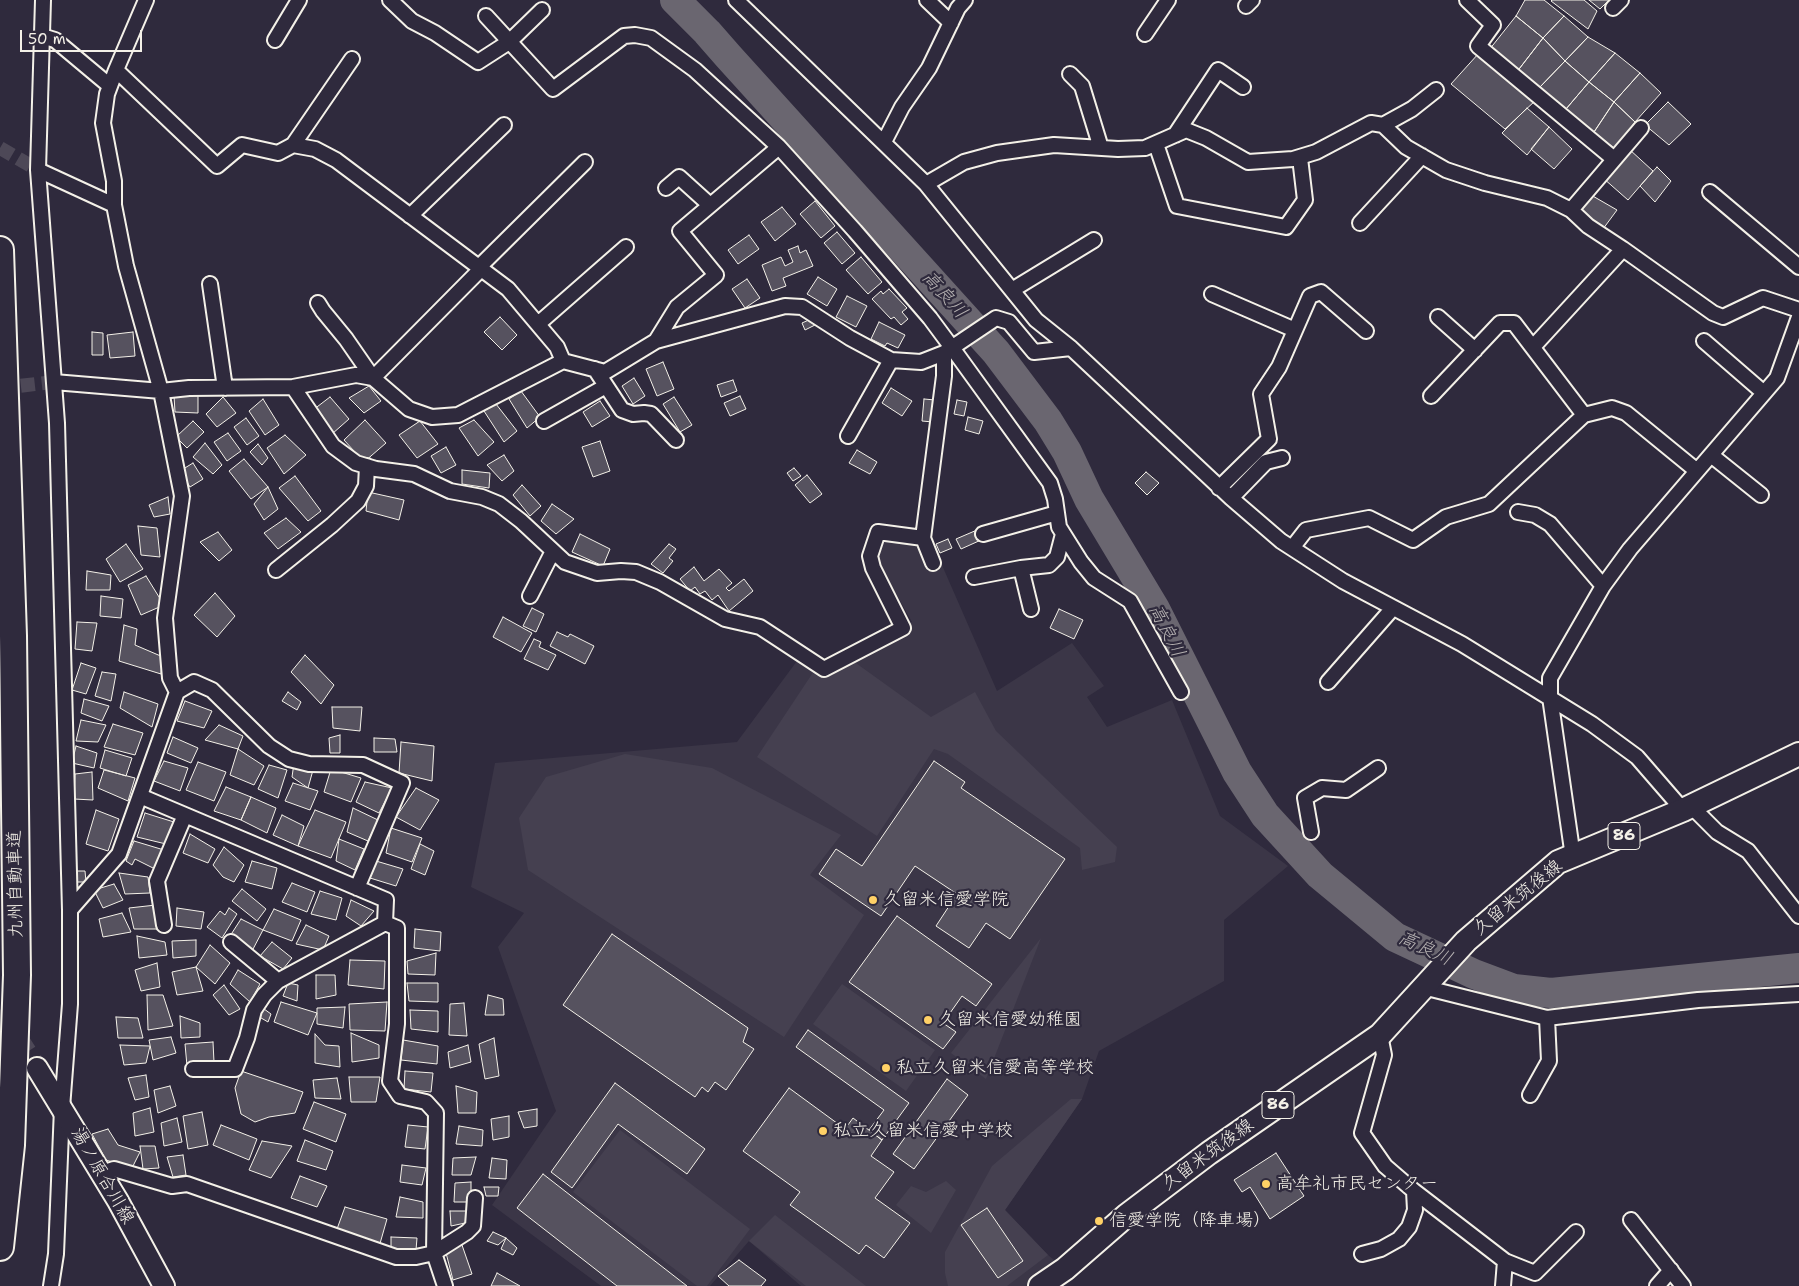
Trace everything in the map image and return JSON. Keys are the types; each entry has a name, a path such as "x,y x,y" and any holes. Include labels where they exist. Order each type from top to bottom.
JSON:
{"highway":[{"name":"九州自動車道","path":"0,250 13,636 16,965 11,1145 0,1247"}],"main road":[{"name":"久留米筑後線","path":"1040,1286 1065,1269 1126,1215 1202,1159 1380,1035 1462,945 1558,862 1687,808 1799,754"},
{"name":"湯ノ原合川線","path":"37,1068 102,1173 164,1286"}],"street":[{"path":"43,0 38,170 57,422 70,910 70,1004 62,1108 56,1254 51,1286"},
{"path":"146,0 106,94 103,123 114,181 114,205 126,266 161,391 182,496 165,618 170,678 177,692"},
{"path":"275,40 299,0"},
{"path":"390,0 412,21 435,33 478,62 509,42 542,10"},
{"path":"736,0 926,184 1036,320 1071,348 1230,498 1281,541 1343,581 1462,644 1592,724 1637,758 1687,808 1717,832 1748,850 1799,916"},
{"path":"927,0 951,23"},
{"path":"884,142 902,107 929,68 958,8 965,0"},
{"path":"1145,34 1168,0"},
{"path":"1467,0 1492,26 1478,46 1614,159"},
{"path":"486,16 553,89 624,36 636,35 651,38 696,70 779,147 930,318 1050,483 1055,498 1059,528 1081,562 1094,578 1130,601 1181,692"},
{"path":"42,36 55,40 110,86"},
{"path":"116,70 217,166 242,145 278,153 293,145 352,59"},
{"path":"1174,135 1218,70 1243,87"},
{"path":"1070,74 1082,86 1100,148"},
{"path":"1383,125 1412,109 1436,90"},
{"path":"926,184 964,162 997,153 1054,145 1145,148 1186,130 1206,138 1248,162 1294,160 1316,152 1371,123 1383,125 1406,147 1446,170 1485,183 1547,198 1571,210 1588,226 1713,313 1723,317 1763,298 1799,310"},
{"path":"410,216 504,125"},
{"path":"1571,210 1641,128"},
{"path":"1156,144 1177,206 1286,227 1305,200 1300,158"},
{"path":"293,145 315,149 336,160 508,289 557,347 563,361"},
{"path":"656,341 677,307 716,275 680,231 779,147"},
{"path":"1360,222 1422,156"},
{"path":"373,378 585,162"},
{"path":"38,170 114,205"},
{"path":"666,188 679,177 710,205"},
{"path":"1710,192 1799,267"},
{"path":"1012,290 1094,240"},
{"path":"538,324 626,247"},
{"path":"1533,348 1623,249"},
{"path":"210,284 225,388"},
{"path":"1219,488 1269,438 1261,394 1279,367 1310,296 1321,292 1366,331"},
{"path":"1212,294 1295,330"},
{"path":"318,303 373,378 410,409 432,417 458,415 563,361 605,372 656,341 786,306 802,307 850,338 891,360 921,362 952,349 996,318 1009,322 1034,352 1071,348"},
{"path":"1438,317 1475,350"},
{"path":"1573,857 1550,697 1550,678 1603,586 1630,549 1777,378 1799,317"},
{"path":"1432,396 1500,323 1514,323 1584,415"},
{"path":"1704,341 1764,393"},
{"path":"932,563 923,538 944,376 952,349"},
{"path":"848,436 891,360"},
{"path":"595,369 622,410 633,414 644,412 650,414 676,440"},
{"path":"54,382 161,391 189,388 293,388 356,375 373,378"},
{"path":"544,421 606,386"},
{"path":"293,388 333,446 356,463 376,469 414,474 450,491 482,497 499,504 521,521 565,562 597,573 636,572 660,582 725,619 760,627 824,669 903,628 872,568 870,556 878,532 923,538"},
{"path":"1292,548 1306,530 1369,518 1401,536 1413,540 1446,517 1489,504 1584,415 1612,408 1626,413 1697,471"},
{"path":"1711,455 1762,495"},
{"path":"1230,498 1266,462 1282,458"},
{"path":"276,570 332,525 358,501 366,486 367,466"},
{"path":"1518,512 1535,515 1550,524 1603,586"},
{"path":"983,534 1057,513"},
{"path":"974,577 1049,565 1057,558 1064,534"},
{"path":"530,596 553,551"},
{"path":"1021,568 1031,609"},
{"path":"1328,682 1393,608"},
{"path":"70,910 119,854 177,692 194,682 212,690 269,746 289,759 309,764 363,765 402,783 356,888"},
{"path":"1311,832 1305,798 1322,788 1346,790 1378,768"},
{"path":"140,796 386,900 385,923"},
{"path":"164,925 157,881 185,815"},
{"path":"193,1069 235,1069 247,1038 254,1010 264,995 278,981 385,923"},
{"path":"385,923 397,928 397,1024 390,1081 400,1096 426,1102 436,1113 434,1253 445,1286"},
{"path":"231,942 278,981"},
{"path":"1423,987 1547,1018 1698,1000 1799,994"},
{"path":"1530,1095 1549,1061 1547,1018"},
{"path":"1380,1035 1384,1055 1362,1133 1385,1166 1414,1191 1505,1261 1535,1273 1576,1232"},
{"path":"102,1173 114,1169 172,1186 187,1184 396,1257 416,1257 434,1253 467,1232 473,1226 474,1198"},
{"path":"1362,1254 1381,1249 1399,1239 1409,1228 1415,1210 1414,1191"},
{"path":"1631,1220 1683,1286"},
{"path":"1503,1286 1505,1261"},
{"path":"1657,1286 1671,1270"}],"shaded area":[{"name":"久留米信愛学院","path":"882,533 925,540 938,556 997,691 1072,643 1104,686 1087,697 1107,727 1172,700 1220,816 1288,866 1224,920 1224,981 1099,1051 1082,1099 1005,1210 1048,1255 1065,1269 1040,1286 801,1286 749,1241 710,1286 601,1286 492,1205 556,1111 498,947 524,913 471,887 495,763 737,742 797,661 814,671 853,661 912,622 869,546"},
{"path":"853,661 931,717 975,692 996,731 1117,847 1115,862 1082,870 1080,848 948,754 934,749 877,836 757,757 814,671"},
{"path":"625,754 712,768 841,835 810,875 864,915 784,1037 528,870 519,818 546,777"},
{"path":"1041,938 986,1079 951,1053"},
{"path":"842,984 935,1050 906,1091 813,1024"},
{"path":"1071,1099 1082,1099 1005,1210 1048,1255 1007,1286 948,1286 945,1273 945,1252 992,1166"},
{"path":"620,1130 750,1229 707,1286 697,1286 573,1192"},
{"path":"946,1181 956,1190 931,1233 896,1205 911,1186 926,1192"},
{"path":"775,1215 866,1286 806,1286 749,1241"}],"building":[{"path":"1525,0 1544,0 1564,16 1543,38 1516,16"},
{"path":"1552,0 1584,0 1597,11 1588,29"},
{"path":"1589,0 1609,0 1600,9"},
{"path":"1516,16 1543,38 1516,73 1489,50"},
{"path":"1564,16 1588,37 1565,61 1543,38"},
{"path":"1588,37 1615,53 1589,82 1565,61"},
{"path":"1543,38 1565,61 1540,87 1516,73"},
{"path":"1479,53 1536,100 1505,129 1451,84"},
{"path":"1615,53 1640,73 1614,102 1589,82"},
{"path":"1565,61 1589,82 1566,109 1540,87"},
{"path":"1640,73 1661,93 1635,122 1614,102"},
{"path":"1589,82 1614,102 1594,132 1566,109"},
{"path":"1614,102 1635,122 1615,149 1594,132"},
{"path":"1668,102 1691,124 1669,145 1645,125"},
{"path":"1527,108 1549,127 1527,155 1502,133"},
{"path":"1549,127 1572,149 1554,169 1531,149"},
{"path":"1629,149 1653,171 1628,200 1603,178"},
{"path":"1657,167 1671,181 1655,202 1640,186"},
{"path":"1591,195 1617,210 1603,229 1577,208"},
{"path":"815,201 835,226 821,238 800,214"},
{"path":"782,207 796,224 775,241 761,222"},
{"path":"837,232 855,253 842,264 824,243"},
{"path":"749,235 759,249 738,264 728,250"},
{"path":"798,246 800,253 806,250 813,266 783,278 786,286 772,291 762,265 781,257 785,266 793,262 788,250"},
{"path":"861,257 882,282 868,294 846,270"},
{"path":"818,277 837,289 827,306 807,294"},
{"path":"747,279 760,298 745,308 732,289"},
{"path":"889,289 907,308 902,312 908,319 901,325 894,317 891,319 872,299 881,291 883,294"},
{"path":"847,296 867,306 856,327 836,317"},
{"path":"500,317 517,335 502,350 484,332"},
{"path":"811,319 815,325 805,330 802,323"},
{"path":"879,322 905,335 898,348 887,343 885,346 871,339"},
{"path":"92,332 103,333 103,355 92,355"},
{"path":"133,332 135,356 110,358 107,335"},
{"path":"663,362 674,389 657,396 646,369"},
{"path":"634,378 645,396 633,404 622,386"},
{"path":"733,380 737,391 721,397 717,385"},
{"path":"369,386 381,401 364,413 349,398"},
{"path":"891,388 912,401 902,416 882,403"},
{"path":"521,391 540,417 527,428 509,399"},
{"path":"198,395 198,413 175,412 174,396"},
{"path":"740,396 746,409 730,416 724,403"},
{"path":"223,397 236,413 217,427 206,414"},
{"path":"330,397 349,419 332,434 313,410"},
{"path":"674,397 692,425 680,432 663,404"},
{"path":"263,399 279,425 265,435 249,411"},
{"path":"924,399 935,400 933,422 922,421"},
{"path":"957,400 967,402 964,416 954,414"},
{"path":"600,401 610,416 592,427 583,412"},
{"path":"496,404 517,431 504,442 484,411"},
{"path":"968,417 983,421 979,434 965,430"},
{"path":"246,418 259,436 247,445 234,427"},
{"path":"365,420 386,443 364,462 344,440"},
{"path":"474,420 494,442 478,456 459,428"},
{"path":"193,421 204,432 187,448 176,437"},
{"path":"420,421 438,444 417,458 399,435"},
{"path":"228,433 241,451 227,461 214,442"},
{"path":"285,435 306,455 284,474 267,448"},
{"path":"600,441 610,471 593,477 582,447"},
{"path":"205,443 222,465 213,474 193,457"},
{"path":"258,444 268,458 262,465 250,452"},
{"path":"446,447 456,465 441,473 431,456"},
{"path":"857,450 877,462 870,474 849,463"},
{"path":"504,455 514,471 502,481 487,465"},
{"path":"244,459 268,487 251,499 229,471"},
{"path":"193,463 203,479 190,487 180,471"},
{"path":"794,468 801,476 793,481 787,473"},
{"path":"462,470 490,473 489,488 462,484"},
{"path":"1146,472 1159,483 1147,495 1135,483"},
{"path":"807,475 822,494 810,503 795,485"},
{"path":"295,476 321,511 308,521 279,488"},
{"path":"522,485 541,506 530,516 513,495"},
{"path":"268,487 278,509 264,520 254,504"},
{"path":"368,492 404,500 399,520 366,511"},
{"path":"168,497 170,514 154,517 149,505"},
{"path":"552,504 574,519 556,534 541,521"},
{"path":"286,518 301,532 278,549 264,533"},
{"path":"138,526 157,528 160,557 141,555"},
{"path":"977,530 981,540 961,549 956,539"},
{"path":"218,532 232,550 219,561 200,542"},
{"path":"580,534 610,549 603,566 572,552"},
{"path":"948,539 952,548 940,553 936,544"},
{"path":"126,544 143,569 120,582 106,559"},
{"path":"669,544 676,549 669,558 673,561 663,573 651,564"},
{"path":"694,567 704,581 719,569 732,583 726,588 729,591 744,579 753,591 729,611 718,595 712,600 705,591 700,594 695,587 690,591 680,579"},
{"path":"87,571 111,575 110,590 86,590"},
{"path":"146,576 164,605 141,615 128,585"},
{"path":"215,593 235,616 217,637 194,615"},
{"path":"101,596 123,599 121,618 100,616"},
{"path":"532,608 544,614 536,632 523,626"},
{"path":"1059,609 1083,620 1074,639 1050,628"},
{"path":"503,617 532,633 521,652 493,637"},
{"path":"77,622 97,623 92,651 75,649"},
{"path":"124,625 137,629 135,645 163,657 161,674 119,661"},
{"path":"557,632 568,637 570,634 594,646 585,664 550,646"},
{"path":"534,639 541,642 539,647 556,655 548,670 524,659"},
{"path":"305,655 334,685 321,704 291,672"},
{"path":"81,663 96,668 86,694 72,690"},
{"path":"102,672 116,674 111,701 95,696"},
{"path":"124,692 158,704 152,727 120,708"},
{"path":"288,692 301,702 297,710 282,701"},
{"path":"84,699 109,706 102,721 81,713"},
{"path":"185,701 212,711 204,728 177,721"},
{"path":"332,707 362,707 360,731 333,728"},
{"path":"81,720 106,725 98,742 76,741"},
{"path":"113,724 143,733 135,755 104,747"},
{"path":"219,725 243,736 238,749 205,740"},
{"path":"340,735 340,753 330,753 329,738"},
{"path":"173,737 198,748 191,763 167,753"},
{"path":"374,738 395,739 397,752 374,752"},
{"path":"401,742 434,746 432,781 399,773"},
{"path":"76,746 97,753 94,768 72,763"},
{"path":"238,749 264,766 254,785 230,775"},
{"path":"105,750 132,758 126,776 100,768"},
{"path":"164,761 188,768 180,791 154,781"},
{"path":"934,761 965,782 961,788 1065,859 1010,939 986,923 969,948 936,926 957,894 915,866 881,916 819,874 836,849 862,866"},
{"path":"198,762 226,772 214,801 186,790"},
{"path":"294,763 313,770 308,788 292,777"},
{"path":"269,765 287,770 278,798 258,789"},
{"path":"331,769 361,778 351,802 324,792"},
{"path":"104,770 135,778 128,801 98,788"},
{"path":"92,772 93,800 74,799 75,774"},
{"path":"365,782 392,788 379,813 356,802"},
{"path":"293,783 318,791 310,810 285,801"},
{"path":"226,787 251,797 241,820 214,811"},
{"path":"416,788 439,800 420,830 396,817"},
{"path":"251,797 276,808 267,833 241,820"},
{"path":"353,808 378,820 368,841 347,832"},
{"path":"96,810 119,819 108,851 86,844"},
{"path":"315,810 346,822 331,858 298,846"},
{"path":"145,813 174,822 166,844 137,837"},
{"path":"282,815 304,826 298,846 273,835"},
{"path":"391,828 422,838 412,862 386,853"},
{"path":"190,834 215,849 208,863 183,853"},
{"path":"339,839 364,849 355,870 336,861"},
{"path":"134,841 164,850 157,870 135,859 132,865 126,861"},
{"path":"420,844 434,851 425,875 411,869"},
{"path":"224,847 244,865 234,882 223,877 213,865"},
{"path":"252,861 277,868 272,889 245,882"},
{"path":"376,861 403,869 396,886 370,878"},
{"path":"69,871 85,871 86,882 74,882"},
{"path":"119,873 148,877 150,893 125,894"},
{"path":"292,883 315,892 307,912 282,902"},
{"path":"114,884 123,900 103,908 94,890"},
{"path":"242,889 266,909 257,921 232,901"},
{"path":"320,891 342,898 336,920 311,914"},
{"path":"351,900 374,911 361,926 346,916"},
{"path":"156,905 157,929 134,929 129,908"},
{"path":"177,908 204,912 201,929 176,926"},
{"path":"229,908 237,914 222,938 207,927 220,911 225,915"},
{"path":"274,909 301,920 292,941 263,930"},
{"path":"122,913 131,932 103,937 99,919"},
{"path":"897,916 992,984 976,1006 962,996 943,1023 956,1032 943,1049 849,982"},
{"path":"241,919 263,930 252,951 230,936"},
{"path":"306,925 329,936 323,950 296,944"},
{"path":"415,929 441,932 440,951 414,948"},
{"path":"612,934 748,1028 743,1042 754,1049 726,1090 715,1082 708,1092 702,1087 695,1097 563,1005"},
{"path":"137,936 165,942 167,955 139,958"},
{"path":"196,940 196,956 173,958 172,941"},
{"path":"272,942 292,958 283,969 260,956"},
{"path":"210,945 230,963 215,984 196,967"},
{"path":"436,953 435,975 408,974 407,961"},
{"path":"350,960 385,961 384,989 348,985"},
{"path":"157,963 160,987 141,991 135,970"},
{"path":"196,967 203,991 177,995 172,972"},
{"path":"238,970 260,984 250,1002 230,984"},
{"path":"316,975 335,975 336,995 316,999"},
{"path":"288,983 298,985 297,1001 283,996"},
{"path":"407,983 438,983 438,1002 409,1001"},
{"path":"224,985 240,1009 229,1015 213,995"},
{"path":"147,995 163,995 173,1026 148,1030"},
{"path":"488,995 503,999 504,1015 485,1015"},
{"path":"281,1002 317,1013 308,1035 274,1022"},
{"path":"387,1002 385,1031 350,1030 349,1004"},
{"path":"464,1003 467,1036 449,1035 450,1004"},
{"path":"260,1006 271,1014 268,1022 256,1015"},
{"path":"345,1007 343,1028 317,1024 317,1008"},
{"path":"410,1010 438,1011 438,1032 411,1029"},
{"path":"180,1016 200,1023 200,1037 181,1038"},
{"path":"116,1017 138,1018 143,1038 118,1038"},
{"path":"808,1030 909,1103 882,1140 869,1130 884,1110 796,1047"},
{"path":"351,1033 379,1045 379,1058 352,1062"},
{"path":"315,1034 325,1045 339,1046 340,1067 315,1063"},
{"path":"171,1037 176,1053 153,1060 149,1040"},
{"path":"494,1038 499,1076 485,1079 479,1044"},
{"path":"403,1040 438,1046 437,1064 401,1060"},
{"path":"213,1042 214,1062 187,1066 185,1044"},
{"path":"120,1045 150,1046 146,1063 124,1065"},
{"path":"468,1045 471,1062 450,1068 448,1052"},
{"path":"241,1071 303,1092 295,1113 269,1117 255,1122 241,1114 235,1088"},
{"path":"405,1071 433,1073 431,1092 404,1089"},
{"path":"146,1075 149,1097 135,1100 128,1078"},
{"path":"349,1077 380,1077 376,1102 351,1102"},
{"path":"337,1078 341,1099 315,1098 313,1080"},
{"path":"947,1079 968,1095 914,1169 893,1154"},
{"path":"615,1083 705,1149 687,1174 618,1124 572,1188 551,1172"},
{"path":"170,1086 176,1106 158,1113 154,1090"},
{"path":"456,1086 477,1092 476,1113 458,1113"},
{"path":"789,1088 845,1129 853,1118 882,1140 871,1156 894,1172 875,1198 910,1223 884,1258 866,1245 859,1254 790,1205 800,1192 743,1151"},
{"path":"314,1102 346,1114 336,1142 303,1129"},
{"path":"150,1108 154,1132 135,1136 133,1113"},
{"path":"537,1109 537,1126 524,1128 518,1112"},
{"path":"202,1112 208,1145 188,1149 183,1116"},
{"path":"509,1116 509,1137 493,1140 491,1119"},
{"path":"177,1118 182,1142 164,1146 161,1123"},
{"path":"221,1125 257,1139 249,1160 213,1145"},
{"path":"408,1125 428,1127 425,1149 405,1147"},
{"path":"459,1126 483,1130 482,1146 456,1144"},
{"path":"108,1129 118,1145 140,1152 132,1168 106,1160 92,1134"},
{"path":"305,1140 333,1151 326,1170 297,1161"},
{"path":"262,1141 292,1146 271,1178 249,1170"},
{"path":"140,1146 155,1146 159,1168 143,1169"},
{"name":"高牟礼市民センター","path":"1276,1153 1304,1196 1270,1219 1250,1187 1242,1192 1234,1180"},
{"path":"183,1155 186,1175 173,1177 167,1157"},
{"path":"476,1157 471,1175 452,1175 453,1158"},
{"path":"492,1158 507,1160 506,1179 489,1178"},
{"path":"402,1165 426,1168 422,1185 400,1182"},
{"path":"543,1174 687,1286 617,1286 517,1208"},
{"path":"300,1176 327,1186 317,1207 291,1198"},
{"path":"471,1182 471,1202 454,1202 455,1183"},
{"path":"484,1187 499,1187 498,1196 486,1196"},
{"path":"400,1197 423,1202 423,1218 396,1217"},
{"path":"345,1207 387,1219 379,1247 337,1229"},
{"path":"987,1208 1023,1261 998,1278 961,1225"},
{"path":"450,1211 469,1211 470,1222 451,1226"},
{"path":"493,1232 506,1238 498,1245 487,1241"},
{"path":"391,1237 417,1238 416,1250 391,1250"},
{"path":"506,1238 517,1248 513,1255 501,1249"},
{"path":"462,1245 472,1274 453,1280 445,1249"},
{"path":"739,1260 766,1280 761,1286 729,1286 718,1276"},
{"path":"497,1273 520,1286 491,1286"}],"waterway":[{"name":"高良川","path":"675,0 707,32 996,352 1048,421 1067,452 1089,499 1155,609 1237,772 1265,815 1320,875 1395,937 1474,974 1514,989 1551,993 1799,968"}],"tunnel":[{"path":"0,148 38,170"},
{"path":"0,388 54,382"},
{"path":"0,1010 37,1068"}],"place":[{"name":"久留米信愛学院","path":"873,900"},
{"name":"久留米信愛幼稚園","path":"928,1020"},
{"name":"私立久留米信愛高等学校","path":"886,1068"},
{"name":"私立久留米信愛中学校","path":"823,1131"},
{"name":"高牟礼市民センター","path":"1266,1184"},
{"name":"信愛学院（降車場）","path":"1099,1221"}]}
